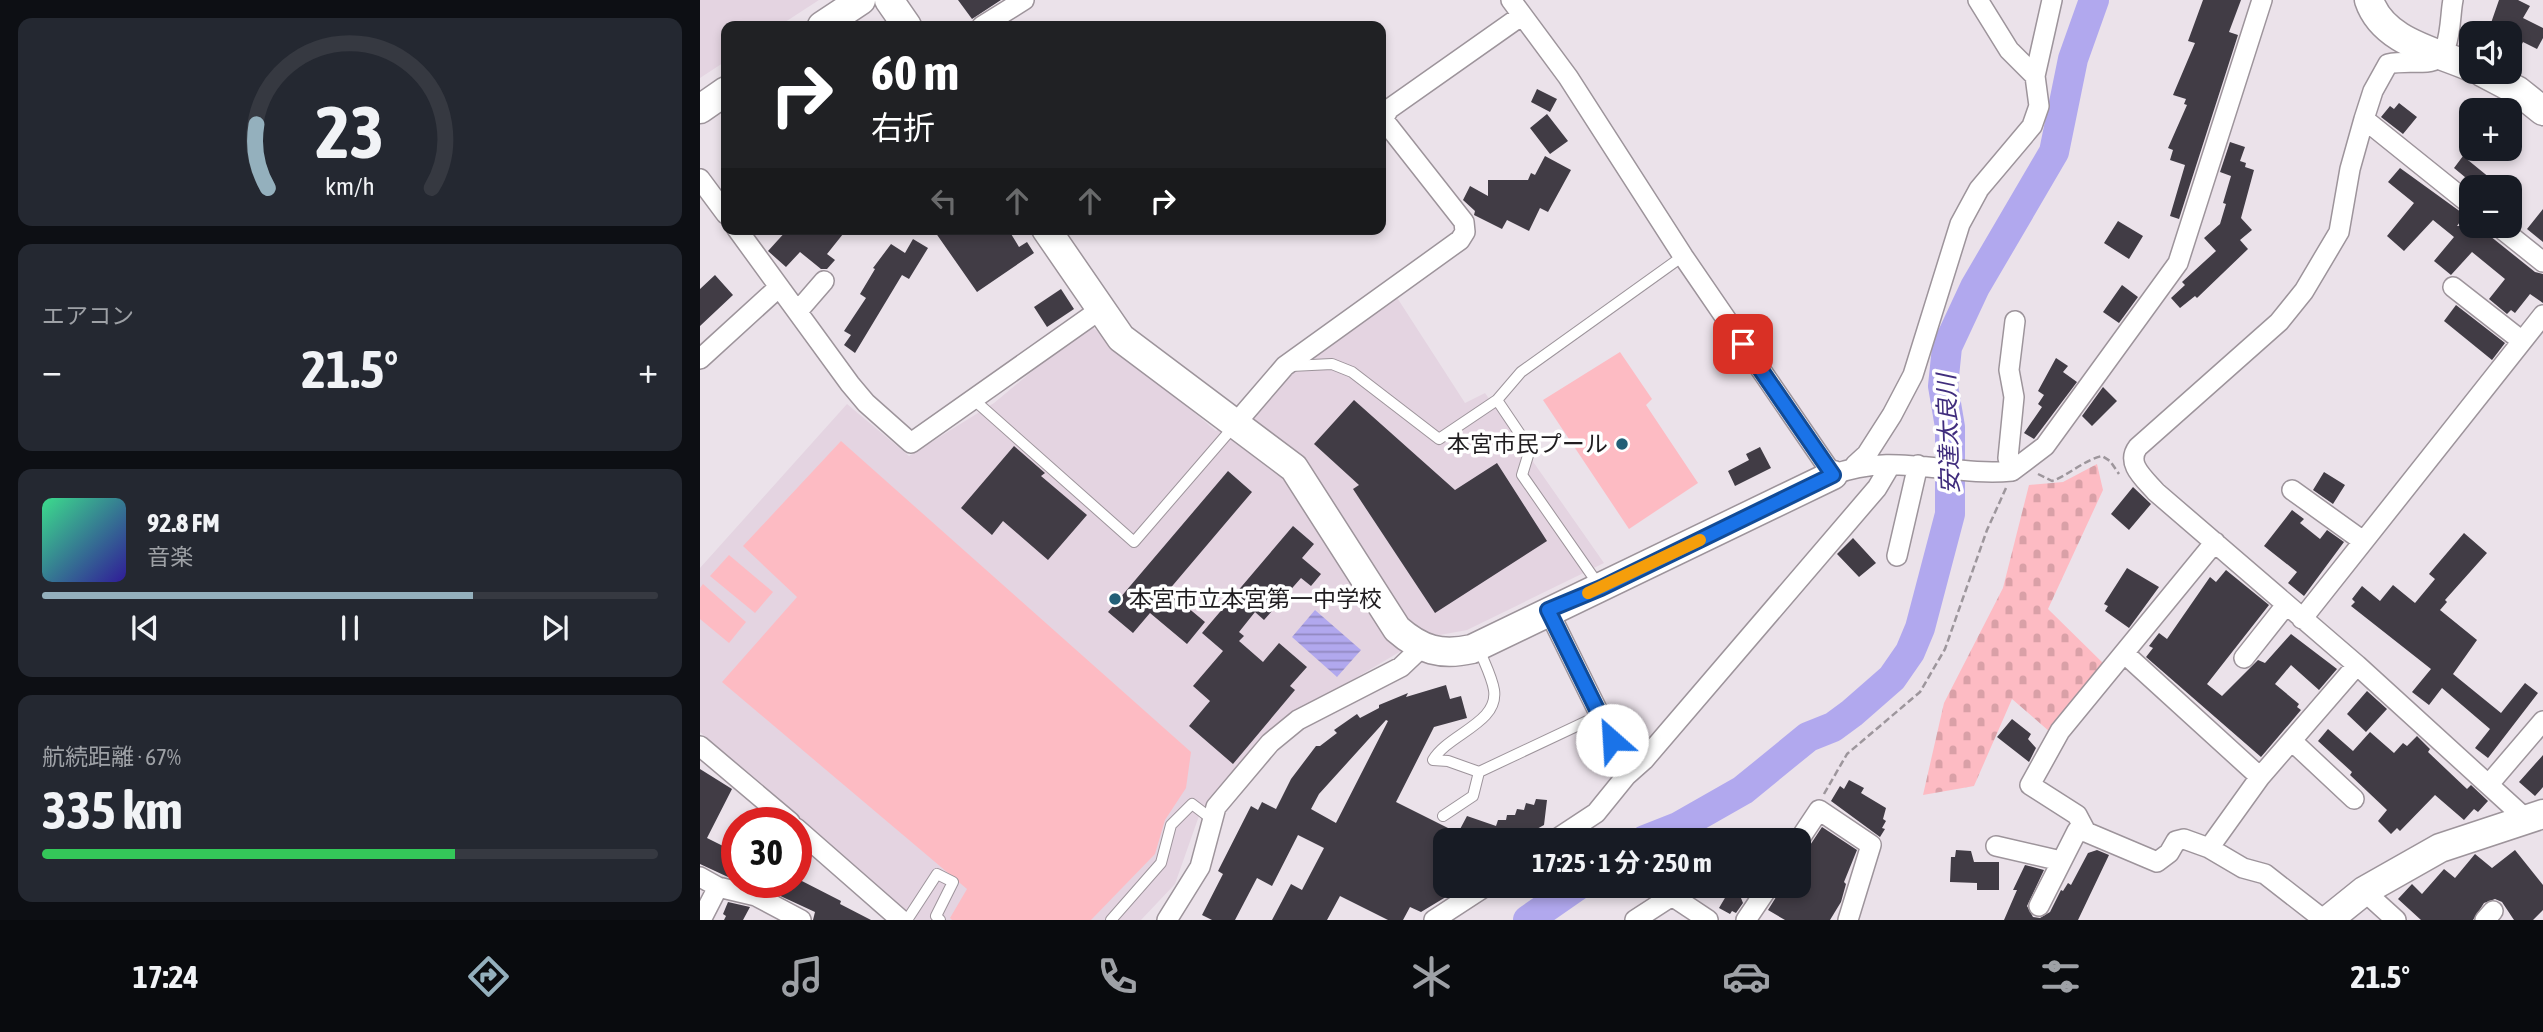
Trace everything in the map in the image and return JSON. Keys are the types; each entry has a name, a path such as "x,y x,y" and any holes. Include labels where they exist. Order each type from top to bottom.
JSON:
{"street":[{"path":"830,21 861,0"},
{"path":"889,0 904,21"},
{"path":"990,21 1024,0"},
{"path":"1978,0 2009,50 2035,76"},
{"path":"1844,470 1892,415 1913,375 1960,224 1979,189 2032,126 2039,106 2035,76 2052,0"},
{"path":"1050,235 1121,338 1294,468 1397,629 1422,648 1441,653 1478,645 1844,470 1920,465 2012,471 2045,446 2178,263 2262,0"},
{"path":"2369,0 2376,15 2396,35 2459,62"},
{"path":"2453,0 2448,39 2442,54 2428,62 2388,64 2373,91 2350,170 2339,232 2304,291 2279,322 2154,432 2133,455 2138,471 2156,492 2357,665 2489,784 2538,816"},
{"path":"1386,114 1516,8 1567,77 1683,256 1844,470"},
{"path":"2505,84 2543,111"},
{"path":"700,109 721,94"},
{"path":"2364,119 2459,195"},
{"path":"1236,423 1285,366 1460,240 1465,232 1464,222 1386,123"},
{"path":"700,179 721,207"},
{"path":"741,235 866,403 911,443 1101,309"},
{"path":"2513,238 2543,262"},
{"path":"798,312 824,281"},
{"path":"700,359 779,287"},
{"path":"2453,288 2522,341"},
{"path":"2302,618 2543,316"},
{"path":"2012,471 2008,447 2014,397 2009,370 2015,321"},
{"path":"1897,556 1920,465"},
{"path":"1574,828 1597,813 1626,776 1644,760 1877,488 1890,466"},
{"path":"2292,489 2363,541"},
{"path":"2086,832 2077,815 2030,785 2060,731 2215,542"},
{"path":"2244,659 2286,605"},
{"path":"1548,610 1624,764 1626,776"},
{"path":"1167,920 1173,915 1200,867 1223,795 1282,731 1401,667 1422,648"},
{"path":"2125,654 2260,777"},
{"path":"2209,848 2260,777 2357,665"},
{"path":"2489,784 2543,721"},
{"path":"2292,741 2354,799"},
{"path":"700,746 772,807"},
{"path":"1807,828 1819,810 1871,845 1848,920"},
{"path":"2039,906 2077,831 2086,832 2157,862 2169,853 2176,841 2184,839 2209,848 2242,867 2265,874 2326,920 2364,891 2440,848 2538,816"},
{"path":"812,842 901,920"},
{"path":"1996,846 2061,862"},
{"path":"700,877 718,887 756,896 801,920"},
{"path":"701,920 718,887"},
{"path":"2364,891 2396,920"},
{"path":"1635,920 1672,896 1708,920"},
{"path":"1434,920 1468,898"},
{"path":"1746,920 1761,898"}],"lane":[{"path":"1285,366 1332,364 1352,372 1439,439 1497,400 1521,372 1683,256"},
{"path":"973,398 1134,542 1236,423"},
{"path":"1497,400 1531,449 1522,475 1601,588"},
{"path":"1478,645 1495,692 1485,719 1441,747 1433,760 1448,761 1479,772 1600,715"},
{"path":"1443,816 1473,796 1479,772"},
{"path":"1111,920 1161,863 1171,825 1192,804 1213,820"},
{"path":"907,920 937,874 953,882 936,916 940,920"}],"path":[{"path":"1819,810 1822,798 1847,754 1920,692 1945,649 2012,471 2052,481 2102,456 2110,461 2122,477 2125,476"}],"shaded area":[{"path":"700,0 819,0 787,21 721,21 721,64 700,78"},
{"name":"本宮市立本宮第一中学校","path":"1396,296 1465,403 1485,393 1604,563 1467,630 1423,638 1278,724 1200,813 1175,884 1141,920 916,920 812,829 812,807 786,807 700,732 700,568 847,404 909,456 994,403 1089,324 1216,431"},
{"path":"1315,610 1361,650 1337,677 1292,637"}],"green space":[{"name":"本宮市民プール","path":"1620,352 1652,399 1646,405 1698,483 1629,529 1543,400"},
{"path":"841,441 1191,752 1186,788 1165,820 1155,854 1091,920 952,920 950,918 967,889 722,682 797,597 743,546"},
{"path":"2097,464 2103,490 2048,609 2105,665 2050,732 2012,699 1974,786 1923,795 1944,703 2003,588 2029,485 2063,482"},
{"path":"729,555 773,592 755,613 710,576"},
{"path":"703,584 746,622 729,643 700,619 700,588"}],"building":[{"path":"958,0 1001,0 972,19"},
{"path":"2203,0 2241,0 2229,32 2238,35 2179,219 2170,216 2185,165 2170,160 2173,150 2168,148 2187,105 2184,104 2186,99 2173,95 2195,43 2188,41"},
{"path":"2499,0 2518,0 2530,6 2523,18 2543,28 2543,38 2537,49 2523,42 2522,44 2522,21 2492,21"},
{"path":"1537,89 1557,99 1550,112 1531,102"},
{"path":"2399,103 2417,117 2403,134 2381,117 2390,106 2394,109"},
{"path":"1547,114 1568,141 1550,154 1530,128"},
{"path":"2230,142 2245,147 2240,161 2246,163 2245,167 2254,170 2241,218 2252,230 2240,240 2248,249 2197,298 2195,296 2180,308 2171,298 2185,285 2182,282 2216,251 2204,238 2220,224 2226,204 2223,203 2231,176 2220,172"},
{"path":"1545,156 1571,170 1548,212 1540,208 1529,231 1507,220 1502,229 1474,215 1475,211 1463,200 1470,186 1488,196 1488,180 1528,180 1531,173 1535,175"},
{"path":"2459,161 2469,161 2486,175 2462,175 2454,168"},
{"path":"2400,168 2459,211 2459,238 2492,238 2535,272 2543,274 2543,303 2530,294 2515,313 2511,310 2507,314 2489,299 2505,279 2472,252 2451,275 2434,261 2454,237 2433,220 2404,251 2387,236 2414,203 2388,182"},
{"path":"2543,209 2543,242 2527,229"},
{"path":"2118,221 2143,236 2129,259 2104,243"},
{"path":"783,235 842,235 827,254 835,260 827,269 821,269 800,252 786,267 768,251"},
{"path":"937,235 1012,235 1019,247 1027,242 1034,253 977,292"},
{"path":"913,239 928,248 909,279 902,275 855,353 844,345 851,335 844,331 866,298 860,294 875,269 873,268 891,244 905,253"},
{"path":"715,275 733,295 700,326 700,289"},
{"path":"2122,285 2138,297 2119,323 2103,312"},
{"path":"1061,289 1074,309 1047,327 1034,307"},
{"path":"2456,305 2505,343 2492,360 2444,321"},
{"path":"2056,358 2068,366 2063,372 2077,382 2034,439 2024,433 2042,407 2038,404 2044,395 2038,391"},
{"path":"2103,387 2117,401 2092,426 2082,416"},
{"path":"1354,400 1455,490 1497,463 1547,541 1435,613 1353,489 1359,485 1314,444"},
{"path":"1014,446 1045,473 1041,476 1087,515 1048,560 1003,521 992,535 961,508"},
{"path":"1760,447 1771,468 1735,486 1728,471 1749,460 1746,454"},
{"path":"1228,471 1252,492 1168,591 1205,622 1187,644 1150,613 1133,633 1108,612"},
{"path":"2324,472 2345,485 2333,504 2313,490"},
{"path":"2133,487 2151,504 2129,530 2111,514"},
{"path":"2292,510 2304,519 2300,523 2320,539 2327,530 2344,542 2304,596 2288,583 2297,572 2264,546"},
{"path":"1293,526 1314,544 1302,558 1321,574 1311,586 1301,578 1264,620 1255,612 1239,632 1244,636 1239,641 1263,662 1279,643 1307,667 1290,686 1295,690 1233,764 1189,726 1210,701 1193,686 1223,651 1202,633"},
{"path":"2464,533 2487,553 2445,600 2447,602 2440,610 2477,640 2453,674 2501,713 2525,683 2538,693 2488,758 2475,748 2490,729 2442,688 2429,705 2412,692 2431,669 2351,606 2355,602 2352,599 2362,586 2380,601 2393,585 2415,603 2435,579 2429,574"},
{"path":"1853,538 1876,563 1859,577 1837,554"},
{"path":"2127,568 2159,587 2129,628 2105,611 2108,606 2104,604"},
{"path":"2226,570 2269,605 2207,684 2222,696 2258,660 2265,663 2291,634 2337,669 2319,690 2291,665 2275,684 2299,704 2297,707 2301,710 2261,757 2146,657 2153,648 2149,646 2159,633 2167,639 2210,577 2216,582"},
{"path":"1446,685 1450,699 1461,696 1467,718 1434,727 1396,802 1448,828 1433,828 1433,898 1444,898 1421,912 1410,907 1403,920 1388,920 1340,896 1327,920 1272,920 1291,884 1302,890 1324,848 1298,835 1272,886 1257,878 1235,920 1212,920 1202,915 1223,874 1218,871 1251,806 1258,810 1262,802 1276,809 1291,779 1316,746 1320,746 1337,733 1334,730 1357,714 1360,718 1379,708 1379,705 1408,693 1406,697","holes":["1386,720 1388,721 1336,823 1311,809 1319,794"]},
{"path":"2367,691 2387,709 2366,732 2347,714"},
{"path":"2012,719 2031,734 2028,739 2036,748 2029,762 1997,737"},
{"path":"2328,729 2353,751 2370,732 2394,753 2403,743 2407,746 2417,736 2430,749 2428,752 2467,789 2471,785 2488,801 2478,812 2474,809 2464,820 2435,795 2400,831 2397,828 2391,834 2378,821 2387,810 2350,775 2352,772 2318,741"},
{"path":"2543,755 2543,787 2535,796 2519,782"},
{"path":"700,769 732,789 707,838 721,845 721,874 700,864"},
{"path":"1849,780 1864,788 1861,793 1886,808 1883,819 1886,821 1882,828 1885,829 1880,837 1831,801 1840,786 1844,789"},
{"path":"1536,799 1547,800 1544,825 1539,828 1461,828 1467,816 1496,826 1498,820 1506,820 1507,815 1515,815 1517,809 1524,810 1526,803 1534,805"},
{"path":"1822,827 1857,850 1844,882 1846,884 1841,902 1830,920 1785,920 1768,910 1776,898 1811,898 1811,844"},
{"path":"1956,850 1971,851 1974,862 1999,862 1999,890 1977,890 1977,883 1950,882 1951,857 1955,857"},
{"path":"2097,850 2109,855 2078,920 2004,920 2017,890 2013,890 2025,865 2044,870 2027,906 2033,917 2040,918 2050,912 2061,890 2063,891 2068,883 2071,885 2088,853"},
{"path":"2515,850 2543,885 2543,910 2533,920 2514,920 2502,902 2495,899 2484,903 2473,920 2421,920 2398,899 2412,884 2422,894 2444,869 2455,878 2475,854 2492,868"},
{"path":"812,886 871,920 813,920 815,912 785,898 812,898"},
{"path":"1725,898 1741,898 1743,903 1736,913 1732,911 1730,914 1719,908"},
{"path":"728,902 750,907 743,920 724,920 726,916 723,914"}],"waterway":[{"name":"安達太良川","path":"1675,828 1743,790 1808,737 1833,727 1852,713 1892,678 1910,652 1920,628 1950,514 1950,427 1943,386 1947,347 1975,287 2054,152 2073,59 2094,0"},
{"name":"安達太良川","path":"1528,920 1560,898"}],"slow traffic":[{"path":"1588,593 1700,540"}],"place":[{"name":"本宮市民プール","path":"1622,444"},
{"name":"本宮市立本宮第一中学校","path":"1115,599"}],"route":[{"path":"1612,740 1548,610 1601,588 1833,475 1743,344"}]}
